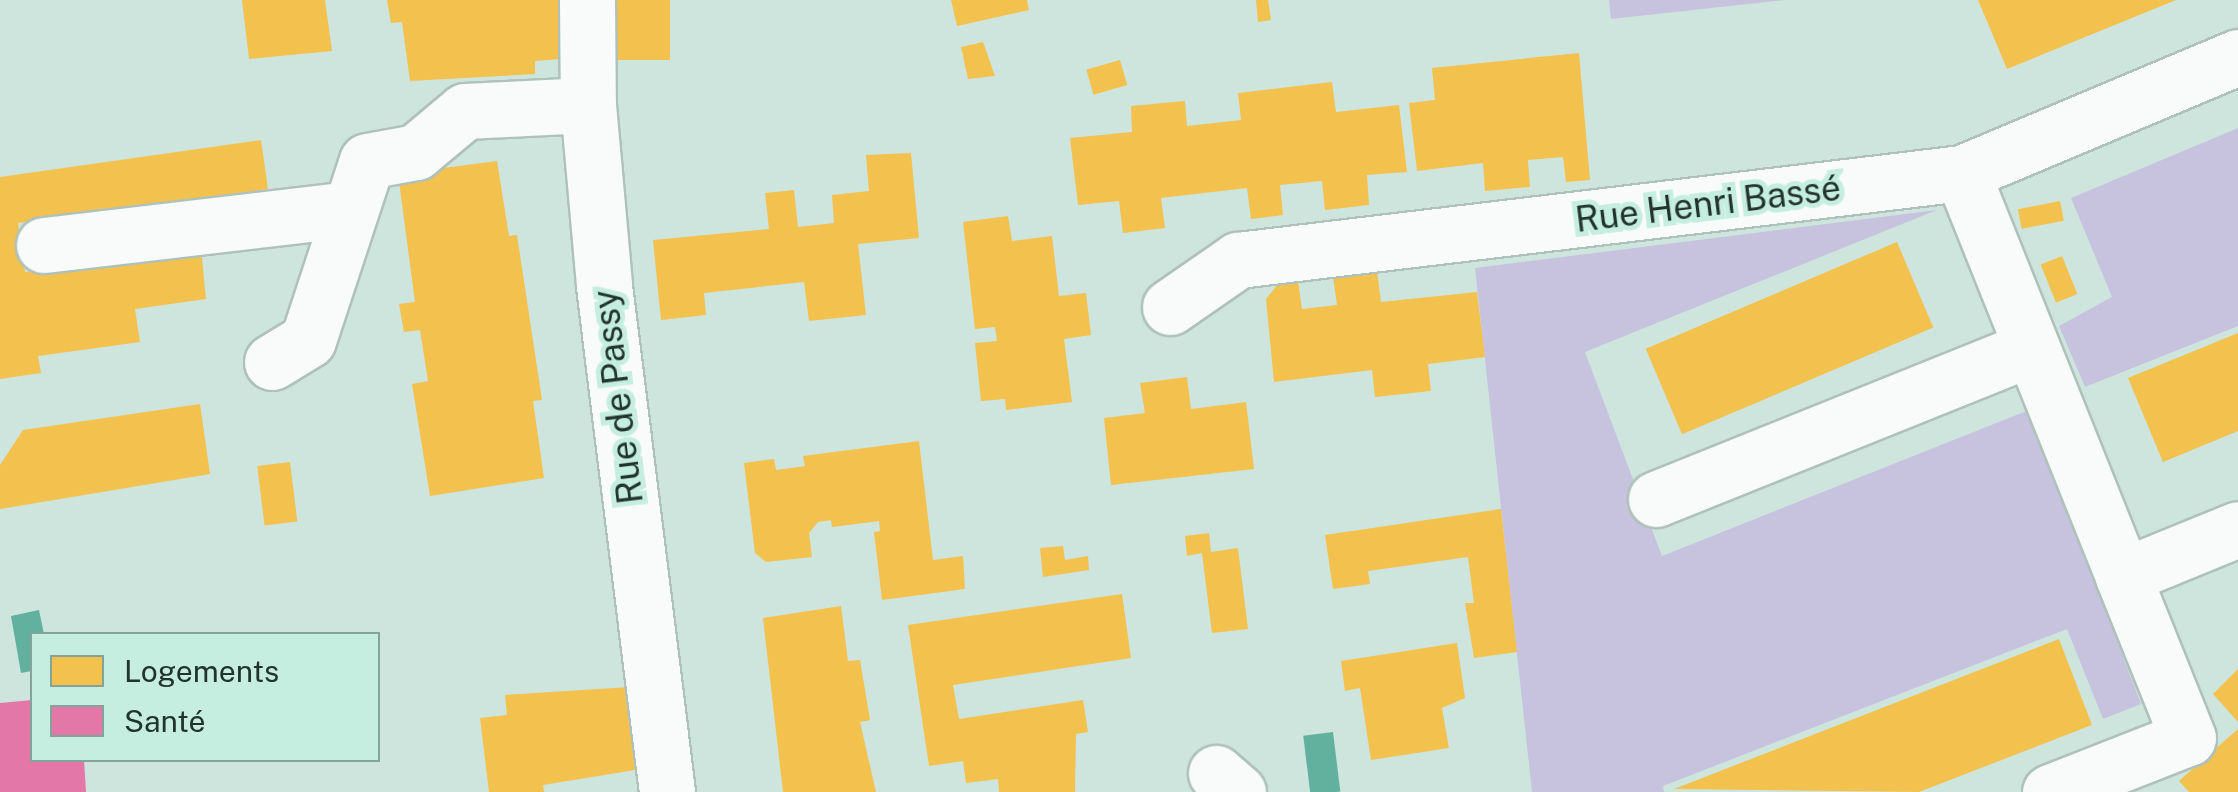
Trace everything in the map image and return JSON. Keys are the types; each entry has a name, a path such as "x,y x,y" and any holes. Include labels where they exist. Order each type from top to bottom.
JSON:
{"street":[{"name":"Rue de Passy","path":"587,0 588,106 604,286 667,792"},
{"name":"Rue Henri Bassé","path":"1170,306 1238,260 1962,173 2238,58"},
{"path":"272,362 308,340 367,161 416,152 464,111 588,106"},
{"path":"1962,173 2188,738 2050,792"},
{"path":"44,245 350,210"},
{"path":"1656,500 2030,349"},
{"path":"2123,576 2238,529"}],"shaded area":[{"path":"1609,0 1785,0 1611,19"},
{"path":"2238,128 2238,326 2085,387 2059,326 2112,297 2071,198"},
{"path":"1937,210 1585,352 1662,556 2029,410 2141,704 2103,719 2067,629 1663,786 1664,792 1532,792 1475,268"},
{"path":"39,610 44,632 30,632 30,671 21,673 11,616"},
{"path":"1333,732 1340,792 1310,792 1303,736"}],"building: Logements":[{"path":"242,0 325,0 332,51 249,59"},
{"path":"387,0 563,0 561,59 535,61 535,74 410,81 402,22 391,23"},
{"path":"609,0 670,0 670,60 609,60"},
{"path":"951,0 1027,0 1029,10 957,26"},
{"path":"1256,0 1268,0 1271,20 1258,22"},
{"path":"1978,0 2176,0 2007,69"},
{"path":"983,42 995,76 968,79 961,47"},
{"path":"1579,53 1590,180 1566,182 1563,157 1528,160 1530,187 1485,191 1483,163 1417,171 1409,103 1435,100 1432,68"},
{"path":"1120,60 1127,85 1094,95 1086,70"},
{"path":"1332,82 1336,112 1399,105 1407,172 1367,175 1369,205 1325,210 1322,181 1280,185 1283,215 1251,219 1247,188 1161,198 1165,228 1123,233 1119,201 1078,205 1070,138 1132,132 1131,106 1185,101 1187,126 1241,120 1238,93"},
{"path":"261,140 268,189 18,223 25,272 201,248 206,299 135,309 140,342 38,356 41,373 0,379 0,177"},
{"path":"911,153 919,238 858,244 866,315 809,321 804,282 704,293 706,315 661,320 653,240 769,229 765,193 794,190 798,227 834,223 832,195 869,191 866,155"},
{"path":"497,161 509,236 517,235 542,400 533,401 544,478 430,496 412,384 428,381 420,330 404,332 399,304 415,302 398,174"},
{"path":"2060,201 2064,221 2022,229 2018,209"},
{"path":"1008,216 1012,241 1052,236 1059,296 1086,293 1091,335 1064,339 1072,402 1006,410 1005,399 981,401 975,343 997,341 995,327 975,329 963,222"},
{"path":"1897,242 1933,328 1682,434 1646,349"},
{"path":"2062,256 2077,294 2056,303 2041,265"},
{"path":"1377,271 1381,302 1477,292 1485,357 1428,364 1431,391 1375,397 1372,370 1274,382 1266,299 1278,284 1298,281 1302,309 1337,305 1333,277"},
{"path":"2238,333 2238,431 2163,462 2128,378"},
{"path":"1187,377 1191,409 1246,402 1254,469 1111,485 1104,418 1145,413 1140,383"},
{"path":"200,404 210,474 0,509 0,465 23,430"},
{"path":"919,441 933,560 963,556 965,589 882,600 874,532 880,531 879,521 832,527 831,520 818,522 809,533 812,557 766,562 755,553 744,463 774,459 776,470 805,466 803,456"},
{"path":"290,462 297,522 265,526 257,466"},
{"path":"1501,509 1517,652 1474,658 1465,603 1474,603 1468,557 1368,571 1370,584 1333,589 1325,535"},
{"path":"1209,533 1211,552 1238,548 1248,629 1212,633 1202,553 1187,556 1185,536"},
{"path":"1063,546 1065,560 1088,556 1089,570 1043,577 1040,548"},
{"path":"1122,594 1131,658 953,685 959,719 1083,700 1088,732 1076,734 1075,792 999,792 998,779 966,783 963,761 929,766 908,625"},
{"path":"841,606 848,661 860,660 870,720 860,722 876,792 783,792 763,618"},
{"path":"2059,639 2092,725 1919,792 1674,789"},
{"path":"1457,643 1465,698 1442,708 1449,748 1371,760 1360,688 1345,691 1341,661"},
{"path":"2238,669 2238,722 2213,694"},
{"path":"630,687 641,769 543,785 544,792 489,792 480,718 507,715 505,695"},
{"path":"2238,729 2238,792 2189,792 2179,781"}],"building: Santé":[{"path":"30,700 30,762 84,762 86,792 0,792 0,703"}]}
